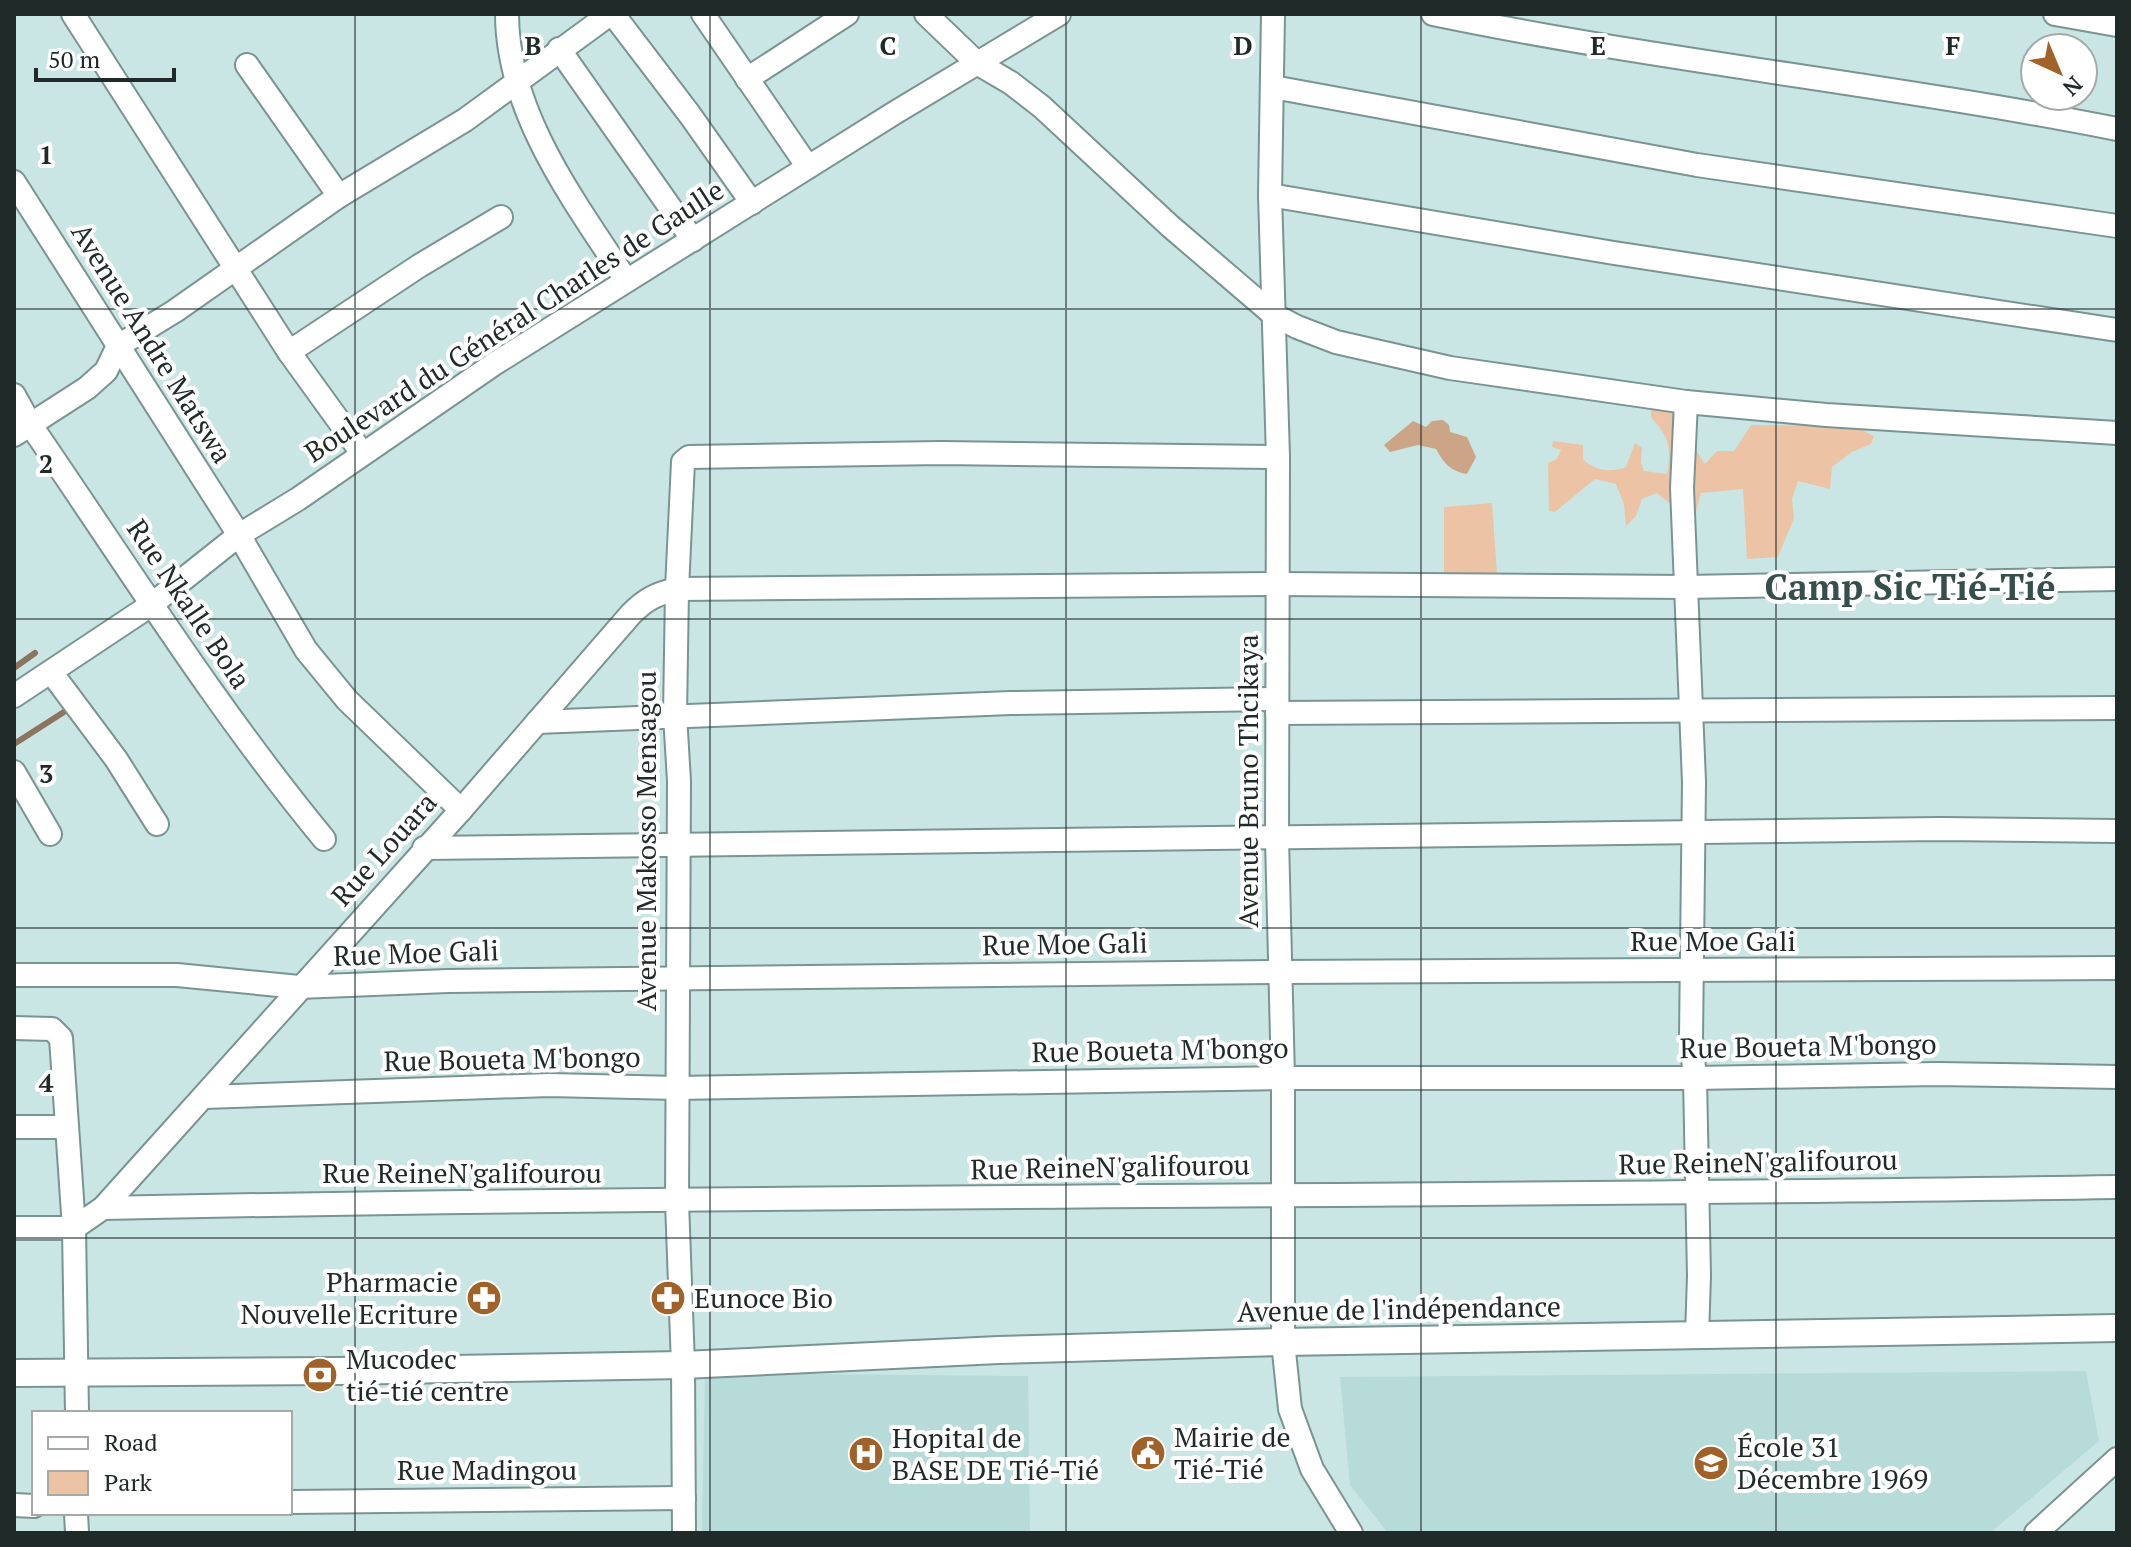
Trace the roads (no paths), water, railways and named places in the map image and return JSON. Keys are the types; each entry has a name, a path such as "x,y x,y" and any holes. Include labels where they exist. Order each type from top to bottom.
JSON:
{"street":[{"path":"73,14 289,352 362,453"},
{"path":"507,14 508,50 526,110 554,164 626,280"},
{"path":"22,429 87,388 106,371 118,346 175,311 339,196 465,120 611,14 690,115 752,203"},
{"path":"703,14 808,167"},
{"path":"747,79 847,14"},
{"path":"926,14 977,63 1011,83 1042,107 1170,226 1274,315 1336,342 1450,368 1686,402 1826,415 2117,433"},
{"name":"Boulevard du Général Charles de Gaulle","path":"14,696 151,605 239,535 298,499 494,364 1059,14"},
{"name":"Avenue Bruno Thcikaya","path":"1273,14 1270,195 1278,457 1277,839 1283,1078 1283,1342 1290,1409 1312,1469 1351,1533"},
{"path":"1433,14 1688,59 2033,112 2117,129"},
{"path":"2055,14 2117,25"},
{"path":"559,49 693,240"},
{"path":"247,65 339,196"},
{"path":"1273,87 1697,165 2117,226"},
{"name":"Avenue Andre Matswa","path":"14,182 239,535 306,650 347,700 461,810"},
{"path":"1270,195 1614,253 2117,330"},
{"path":"289,352 419,266 501,217"},
{"name":"Rue Nkalle Bola","path":"14,395 22,429 269,770 324,839"},
{"path":"1686,402 1682,488 1692,711 1691,1038 1695,1078 1699,1276 1697,1336"},
{"name":"Avenue Makosso Mensagou","path":"684,1533 683,1365 677,1202 679,781 675,715 683,462 689,457 941,453 1278,457"},
{"path":"677,589 1276,584 1686,587 2117,579"},
{"name":"Rue Louara","path":"74,1228 103,1208 204,1097 646,599 677,589"},
{"path":"51,672 116,759 157,824"},
{"path":"537,722 1011,703 1692,711 2117,708"},
{"path":"14,772 50,834"},
{"path":"424,848 1940,829 2117,831"},
{"name":"Rue Moe Gali","path":"14,975 177,975 299,987 448,981 1280,972 2117,968"},
{"path":"14,1028 52,1029 61,1038 74,1228 77,1411"},
{"name":"Rue Boueta M'bongo","path":"204,1097 549,1085 677,1088 1283,1078 1695,1078 1937,1074 2117,1077"},
{"path":"14,1127 66,1127"},
{"name":"Rue ReineN'galifourou","path":"103,1208 337,1203 1695,1194 2117,1187"},
{"path":"14,1228 74,1228"},
{"name":"Avenue de l'indépendance","path":"683,1365 999,1350 1283,1342 2117,1328"},
{"path":"14,1373 321,1372 683,1365"},
{"path":"2036,1533 2117,1459"},
{"name":"Rue Madingou","path":"292,1502 684,1498"}],"waterway":[{"path":"14,668 35,653"},
{"path":"14,744 67,710"}],"place":[{"name":"Pharmacie Nouvelle Ecriture","path":"484,1298"},
{"name":"Eunoce Bio","path":"668,1298"},
{"name":"Mucodec tié-tié centre","path":"320,1375"},
{"name":"Mairie de Tié-Tié","path":"1148,1453"},
{"name":"Hopital de BASE DE Tié-Tié","path":"866,1454"},
{"name":"École 31 Décembre 1969","path":"1711,1463"}],"district":[{"name":"Camp Sic Tié-Tié","path":"1910,587"}]}
